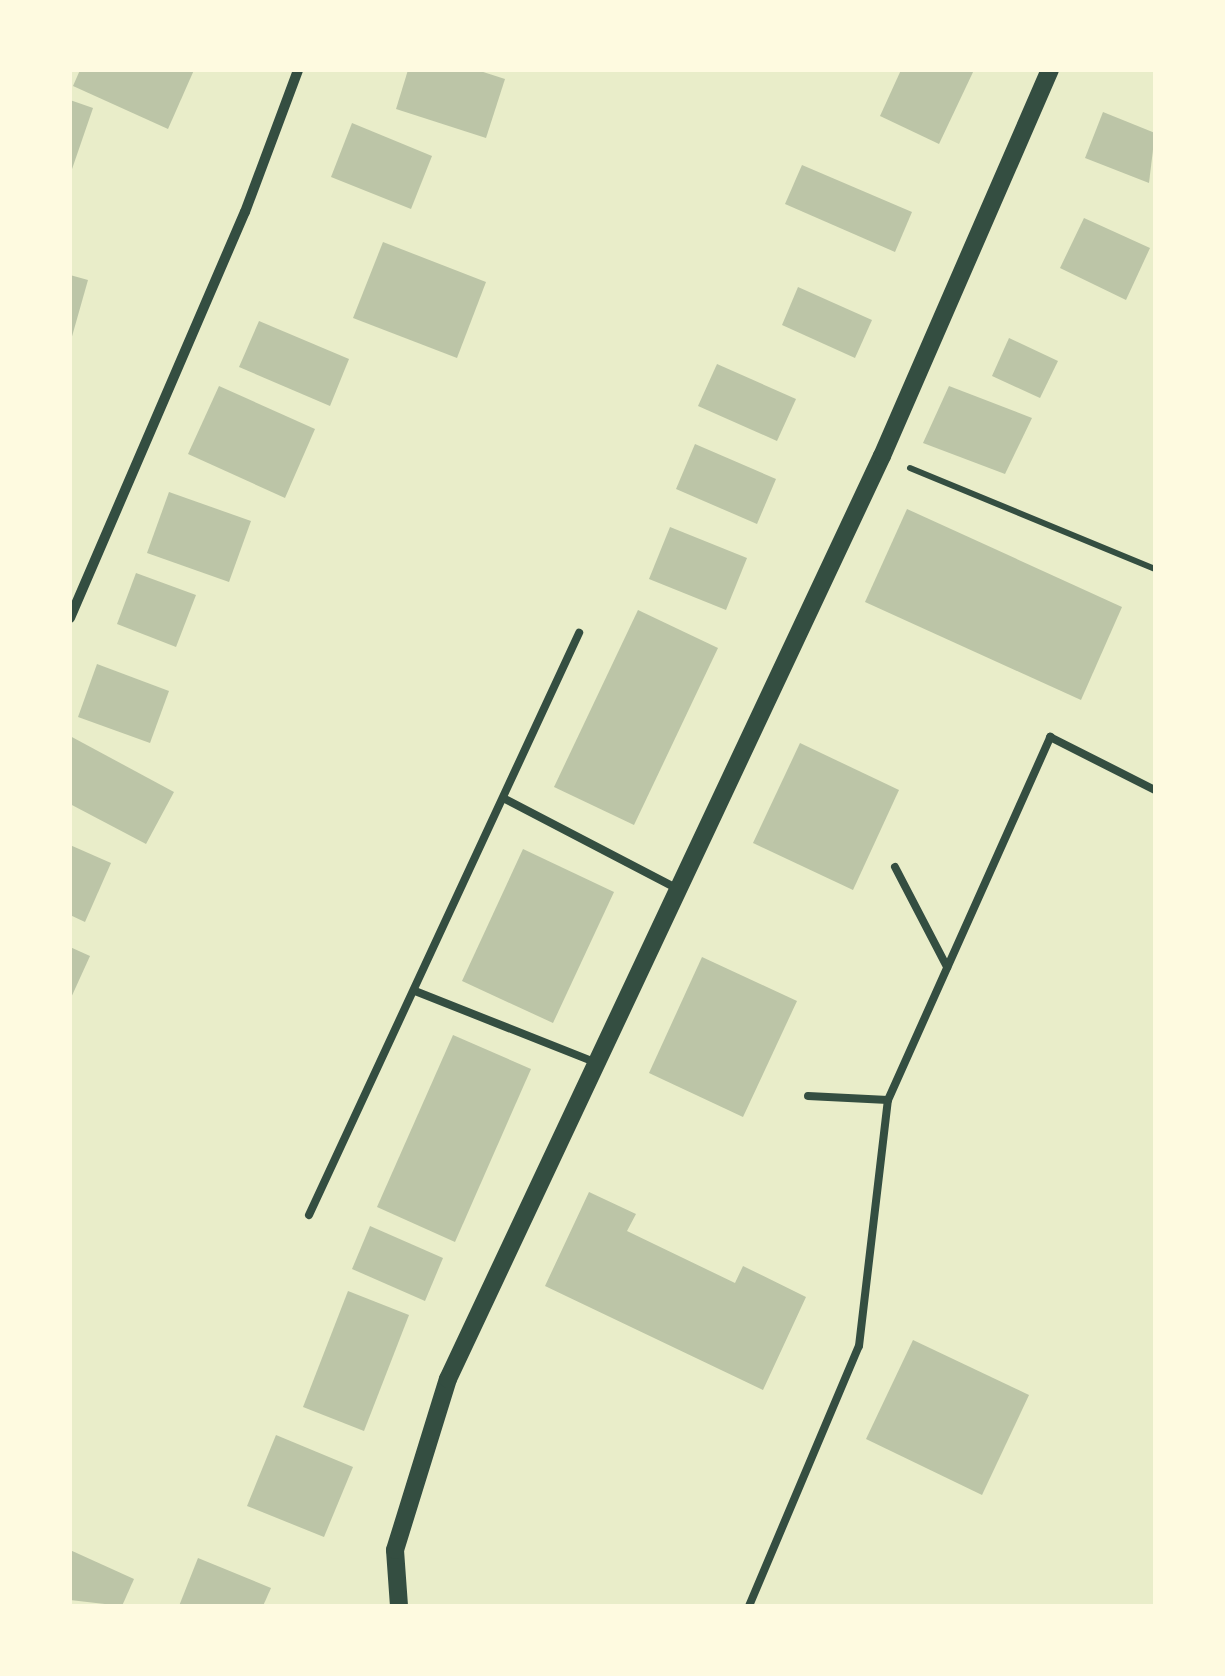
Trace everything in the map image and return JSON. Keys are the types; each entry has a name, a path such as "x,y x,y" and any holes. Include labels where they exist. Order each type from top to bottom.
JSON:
{"street":[{"path":"70,618 245,212 298,70"},
{"path":"395,1605 394,1550 448,1379 882,456 1050,70"}],"lane":[{"path":"309,1216 506,799 579,633"},
{"path":"750,1606 858,1346 888,1100 1050,737 1155,790"},
{"path":"506,799 680,890"},
{"path":"895,867 947,968"},
{"path":"415,991 597,1062"},
{"path":"808,1096 888,1100"}],"path":[{"path":"882,456 1155,569"}],"building":[{"path":"80,70 194,70 168,129 73,86"},
{"path":"408,70 477,70 505,79 486,138 396,109"},
{"path":"901,70 974,70 939,144 880,116"},
{"path":"70,100 93,108 71,172 70,171"},
{"path":"1103,112 1155,133 1149,183 1085,158"},
{"path":"352,123 432,156 411,209 331,177"},
{"path":"802,165 912,212 895,252 785,204"},
{"path":"1084,218 1150,248 1126,300 1060,268"},
{"path":"383,242 486,282 457,358 353,318"},
{"path":"70,275 88,280 71,340 70,340"},
{"path":"798,287 872,320 855,358 782,325"},
{"path":"259,321 349,359 330,406 239,367"},
{"path":"1009,338 1058,361 1040,398 992,376"},
{"path":"717,364 796,399 777,441 698,406"},
{"path":"219,386 315,429 285,498 188,454"},
{"path":"949,386 1032,418 1005,474 923,443"},
{"path":"695,444 776,479 757,524 676,489"},
{"path":"169,492 251,521 229,582 147,553"},
{"path":"907,509 1122,607 1081,700 865,602"},
{"path":"670,527 747,558 726,610 649,579"},
{"path":"136,573 196,595 176,647 117,624"},
{"path":"638,610 718,648 634,825 554,787"},
{"path":"97,664 169,691 150,743 78,717"},
{"path":"70,736 174,792 146,844 70,804"},
{"path":"800,743 899,790 853,890 753,843"},
{"path":"70,845 111,863 85,922 70,915"},
{"path":"523,849 614,892 553,1023 462,981"},
{"path":"70,947 90,956 70,1000"},
{"path":"702,957 797,1001 743,1117 649,1073"},
{"path":"453,1035 531,1069 455,1242 377,1207"},
{"path":"589,1192 636,1214 627,1231 735,1283 743,1266 806,1297 763,1390 545,1286"},
{"path":"370,1226 443,1258 425,1301 352,1269"},
{"path":"348,1291 409,1315 364,1431 303,1407"},
{"path":"913,1340 1029,1395 982,1495 866,1439"},
{"path":"276,1435 353,1467 324,1537 247,1506"},
{"path":"70,1550 134,1579 122,1606 70,1600"},
{"path":"198,1558 271,1588 263,1606 179,1606"}]}
